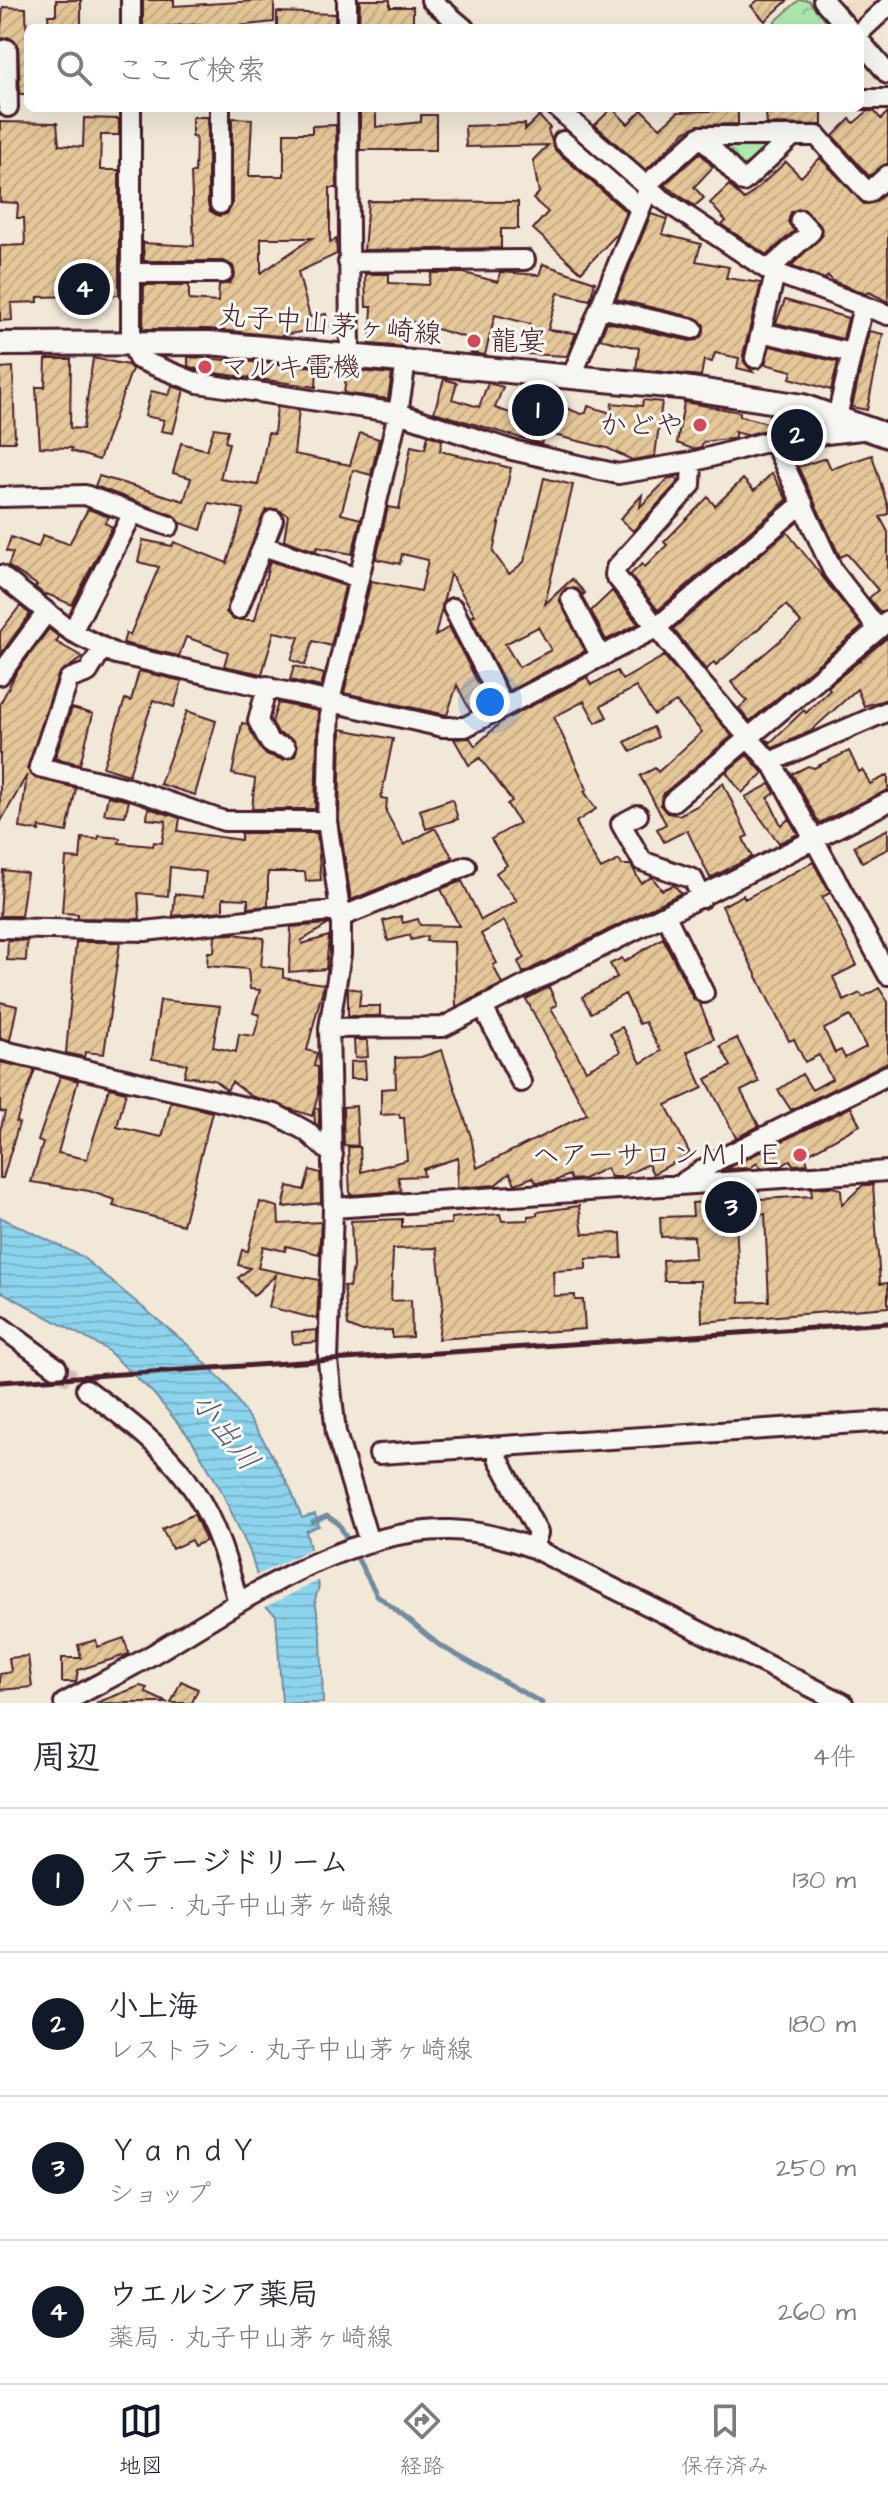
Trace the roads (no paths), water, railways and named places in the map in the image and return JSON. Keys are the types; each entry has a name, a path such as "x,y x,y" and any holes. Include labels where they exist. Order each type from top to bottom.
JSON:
{"main road":[{"name":"丸子中山茅ヶ崎線","path":"0,344 209,343 572,376 728,392 837,417 879,432"}],"street":[{"path":"131,0 131,24"},
{"path":"347,0 347,24"},
{"path":"431,0 459,24"},
{"path":"823,0 844,24"},
{"path":"864,28 888,6"},
{"path":"864,46 888,74"},
{"path":"7,49 4,107 24,106"},
{"path":"864,99 888,99"},
{"path":"131,112 131,341 138,359 198,383 398,413 512,450 618,474 692,462 773,440 879,432"},
{"path":"220,112 225,192"},
{"path":"348,112 350,356"},
{"path":"561,112 645,197"},
{"path":"701,136 743,182 793,136"},
{"path":"572,376 652,180 701,136 817,136 868,193 888,175"},
{"path":"563,141 772,277 861,312 888,315"},
{"path":"755,358 772,277 811,232 800,220"},
{"path":"348,262 525,260"},
{"path":"132,273 213,279"},
{"path":"600,308 681,332"},
{"path":"837,417 861,312"},
{"path":"761,332 851,353"},
{"path":"369,1542 336,1433 330,1388 333,1155 329,1028 341,954 340,913 327,821 330,701 398,413 406,362"},
{"path":"672,802 883,625 833,571 773,440"},
{"path":"692,462 699,483 616,568 615,575 770,762 816,839 888,975"},
{"path":"12,491 88,487 133,513 169,526"},
{"path":"0,575 72,632 102,649 456,729 656,628 803,503"},
{"path":"72,632 133,513"},
{"path":"238,609 273,520"},
{"path":"263,546 358,578"},
{"path":"571,599 601,657"},
{"path":"453,608 504,707"},
{"path":"0,675 46,613"},
{"path":"102,649 88,672 69,679 39,767 128,788 224,821 327,821"},
{"path":"267,686 258,721 270,743 286,748"},
{"path":"770,762 888,711"},
{"path":"329,1028 443,1027 888,802"},
{"path":"638,815 621,824 642,861 659,857 693,879 702,898"},
{"path":"0,928 145,931 340,913 402,893 436,891 466,866"},
{"path":"402,893 406,913"},
{"path":"666,916 704,993"},
{"path":"483,1007 521,1082"},
{"path":"0,1050 275,1114 306,1131 333,1155"},
{"path":"683,1182 718,1160 888,1075"},
{"path":"333,1208 683,1182 888,1171"},
{"path":"0,1326 57,1368"},
{"path":"86,1389 140,1429 192,1485 210,1514 241,1601"},
{"path":"379,1454 888,1421"},
{"path":"500,1447 498,1458 538,1533 533,1548"},
{"path":"64,1703 241,1601 340,1553 369,1542 448,1530 491,1533 533,1548 843,1703"}],"water":[{"name":"小出川","path":"0,1217 81,1256 188,1345 228,1387 264,1441 290,1488 302,1518 315,1514 319,1526 306,1531 319,1586 315,1600 321,1637 323,1703 282,1703 276,1615 266,1607 250,1552 220,1488 191,1439 154,1394 106,1349 0,1291"}],"waterway":[{"path":"313,1522 327,1516 339,1524 377,1595 439,1645 542,1703"}],"tunnel":[{"path":"57,1368 86,1389"}],"railway":[{"path":"0,1382 888,1323"}],"place":[{"name":"ウエルシア薬局","path":"84,289"},
{"name":"龍宴","path":"474,341"},
{"name":"マルキ電機","path":"205,367"},
{"name":"ステージドリーム","path":"538,410"},
{"name":"かどや","path":"700,425"},
{"name":"小上海","path":"797,435"},
{"name":"ヘアーサロンＭＩＥ","path":"800,1155"},
{"name":"ＹａｎｄＹ","path":"731,1207"}]}
